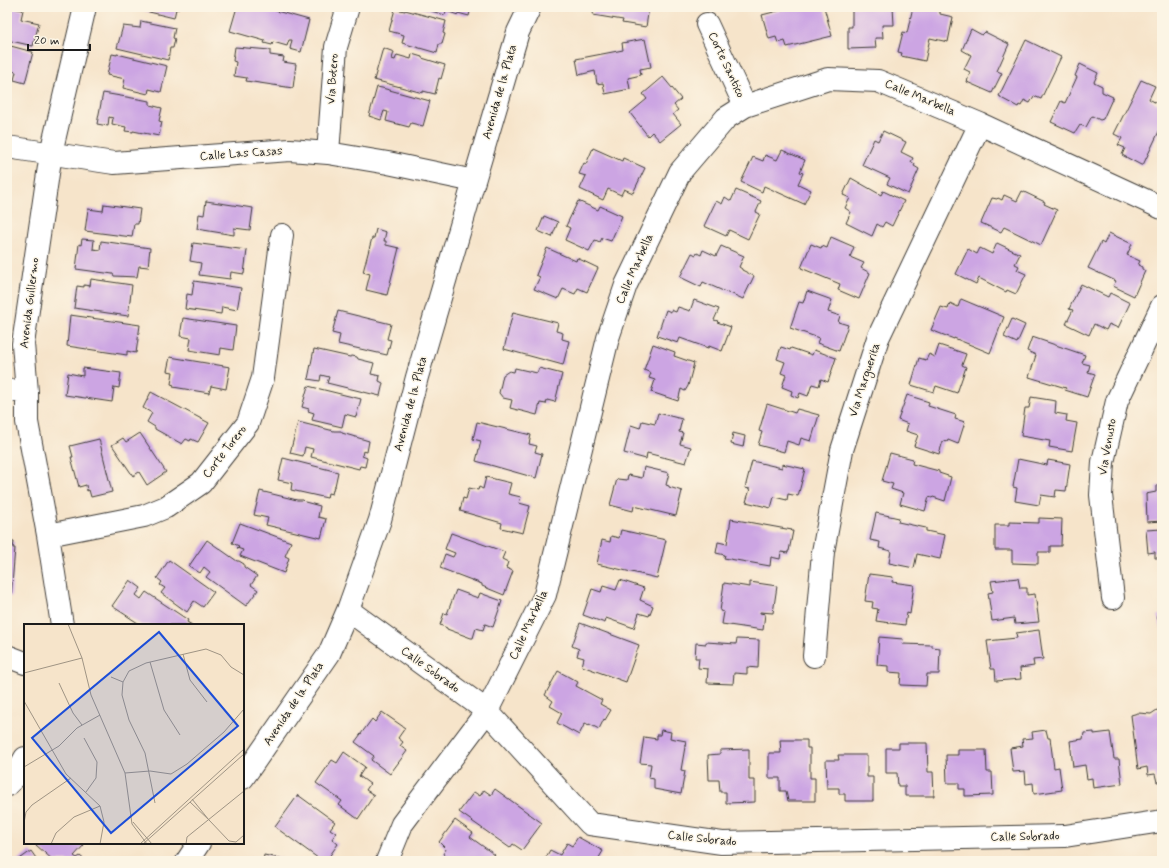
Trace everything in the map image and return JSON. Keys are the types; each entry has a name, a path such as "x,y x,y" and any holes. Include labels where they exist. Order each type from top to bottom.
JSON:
{"street":[{"name":"Avenida Guillermo","path":"62,624 48,535 27,422 17,391 51,153 85,7"},
{"name":"Via Botero","path":"328,153 336,47 348,7"},
{"name":"Avenida de la Plata","path":"244,777 329,654 348,610 380,520 417,377 474,181 518,32 530,7"},
{"name":"Corte Santico","path":"707,24 744,106"},
{"name":"Calle Marbella","path":"387,861 402,824 487,711 545,595 608,338 626,285 680,172 726,118 744,106 828,79 878,81 980,124 1162,208"},
{"name":"Via Marguerita","path":"814,656 823,552 842,450 878,338 980,124"},
{"name":"Calle Las Casas","path":"7,147 114,163 290,150 328,153 388,162 474,181"},
{"name":"Corte Torero","path":"48,535 144,516 166,507 201,483 248,423 263,378 282,235"},
{"name":"Via Venusto","path":"1113,598 1101,494 1103,462 1117,401 1162,306"},
{"name":"Calle Sobrado","path":"348,610 487,711 590,824 722,843 1065,836 1162,821"},
{"path":"7,656 24,663"},
{"path":"7,785 14,778 24,760"},
{"path":"187,861 198,844"}],"building":[{"path":"7,7 23,10 21,19 39,23 33,46 7,40"},
{"path":"142,7 179,7 179,9 176,9 174,18 141,10"},
{"path":"237,7 249,9 250,7 259,10 260,7 262,7 309,20 301,52 290,49 292,40 289,40 287,46 273,42 272,45 264,43 265,41 230,31"},
{"path":"417,7 471,7 469,16 458,13 458,15 446,11 445,15"},
{"path":"594,7 649,7 646,27 622,23 623,20 593,15"},
{"path":"793,7 824,7 832,36 787,47 785,41 778,43 776,37 769,39 762,15"},
{"path":"852,7 893,7 894,25 882,25 883,38 875,38 876,48 848,49 848,27 852,27"},
{"path":"913,7 922,7 940,11 940,14 953,17 948,42 930,38 925,61 901,56 902,53 898,52 903,32 907,33"},
{"path":"395,9 405,10 446,21 443,33 445,34 442,44 439,44 437,53 402,43 404,35 389,31"},
{"path":"141,21 175,28 173,38 175,39 173,48 170,48 168,60 117,48 123,26 140,28"},
{"path":"971,29 982,35 985,32 1009,44 997,71 1002,73 992,93 967,82 970,72 964,69 971,55 962,50"},
{"path":"645,39 651,67 640,69 641,75 628,78 630,89 605,94 603,83 597,84 595,71 579,75 576,59 623,50 622,43"},
{"path":"1026,40 1061,57 1041,99 1034,96 1030,103 1024,100 1021,106 1019,105 1018,107 999,96"},
{"path":"7,45 33,52 25,83 14,80 16,72 12,71 11,76 7,75"},
{"path":"235,47 270,50 270,55 284,57 283,62 296,64 293,88 246,81 247,78 234,76 236,62 233,61"},
{"path":"383,48 394,52 392,59 395,60 397,55 411,59 412,54 445,65 441,79 439,78 435,94 423,91 423,93 374,80"},
{"path":"112,54 167,66 161,92 149,89 148,94 123,88 125,79 107,75"},
{"path":"1080,64 1098,73 1094,82 1102,86 1102,92 1113,97 1103,119 1100,120 1092,116 1086,127 1080,125 1075,133 1051,122 1061,101 1065,103 1077,77 1075,76"},
{"path":"663,77 681,99 674,105 678,110 673,114 681,124 660,141 652,132 648,136 630,113 647,99 643,94"},
{"path":"1141,80 1155,86 1149,99 1162,106 1162,125 1143,165 1122,155 1125,148 1118,145 1122,138 1114,134"},
{"path":"377,87 430,101 423,126 411,123 409,127 386,121 388,112 384,111 381,120 369,116"},
{"path":"103,93 150,101 150,105 162,108 159,121 162,122 159,136 125,131 126,127 112,124 113,118 109,117 108,126 97,124"},
{"path":"883,131 906,142 901,152 913,158 911,162 919,169 908,194 887,184 890,178 862,165 874,139 878,141"},
{"path":"593,148 622,161 623,158 645,168 633,193 624,189 621,195 608,189 603,200 580,189 586,176 579,174 584,163 586,164"},
{"path":"782,150 805,160 800,172 803,173 798,184 811,190 804,204 764,186 762,192 741,182 753,157 763,161 765,155 777,160"},
{"path":"851,178 881,195 883,191 904,201 892,226 885,222 882,227 877,224 872,236 846,223 851,212 845,208 850,198 843,195"},
{"path":"736,190 761,201 756,212 760,214 748,239 729,230 726,236 704,226 716,201 722,204 725,197 731,201"},
{"path":"1022,191 1045,202 1044,204 1057,210 1041,245 1004,227 1001,232 981,223 992,198 1002,200 1004,195 1017,201"},
{"path":"206,201 253,208 250,230 234,228 234,235 197,229 199,214 204,215"},
{"path":"578,201 598,210 600,206 622,216 611,241 602,238 600,242 595,240 589,251 565,240 570,228 566,226"},
{"path":"104,204 140,209 138,224 134,224 132,237 85,231 88,209 103,211"},
{"path":"544,216 558,222 552,237 538,231"},
{"path":"376,229 386,232 384,241 386,241 386,245 399,248 387,295 366,290 370,274 363,272 372,238 374,238"},
{"path":"1109,233 1132,244 1127,255 1140,261 1138,265 1145,271 1134,296 1113,286 1116,281 1088,268 1101,242 1104,244"},
{"path":"831,237 854,247 850,257 864,263 861,268 870,273 859,299 838,290 840,284 801,268 811,244 821,248 822,246 827,248"},
{"path":"82,239 94,240 93,249 100,250 101,241 150,248 148,267 139,266 137,277 114,276 113,274 76,269 79,244 81,245"},
{"path":"193,243 247,250 244,274 231,272 230,279 199,275 201,263 190,261"},
{"path":"997,243 1020,254 1015,264 1019,266 1017,270 1026,274 1016,294 1007,290 1006,292 979,278 976,284 956,274 968,249 977,254 980,248 992,254"},
{"path":"721,246 744,256 739,267 754,276 743,299 703,282 701,287 680,277 692,253 701,255 703,250 716,256"},
{"path":"547,248 576,261 577,258 598,268 587,292 578,288 575,294 563,289 558,299 534,289 540,277 536,275"},
{"path":"91,279 132,285 128,316 74,308 77,286 90,286"},
{"path":"194,281 241,288 237,310 222,307 221,314 185,309 187,294 192,295"},
{"path":"1081,284 1108,297 1110,293 1130,303 1118,328 1109,324 1106,330 1094,324 1089,335 1066,324 1073,310 1069,309"},
{"path":"807,291 832,300 828,312 840,316 838,322 848,325 839,351 817,343 819,338 790,328 799,302 803,303"},
{"path":"961,299 1004,317 990,353 931,330 941,307 948,309 950,303 958,307"},
{"path":"694,300 719,309 714,320 731,327 722,351 709,346 708,348 680,338 678,343 657,336 666,310 676,312 678,307 690,311"},
{"path":"338,311 391,324 387,339 391,340 387,355 338,344 340,335 332,333"},
{"path":"513,312 558,323 556,331 563,333 562,339 569,341 563,365 504,349"},
{"path":"70,315 140,325 136,353 127,351 127,355 67,346"},
{"path":"183,318 236,326 233,350 221,348 220,355 189,350 191,338 180,336"},
{"path":"1012,319 1025,325 1017,343 1004,337"},
{"path":"1032,337 1085,355 1082,363 1090,365 1088,372 1095,374 1087,397 1065,390 1066,388 1029,377 1036,355 1027,351"},
{"path":"653,344 675,352 674,356 694,363 688,386 685,391 681,389 678,401 651,392 655,380 649,378 651,373 644,370"},
{"path":"939,345 966,354 962,365 966,367 957,393 936,386 934,392 911,385 919,358 926,360 929,354 935,357"},
{"path":"781,347 790,350 791,348 812,355 814,350 836,358 828,382 821,379 819,386 812,384 808,396 800,393 798,398 791,395 792,391 782,387 786,375 781,373 785,362 777,359"},
{"path":"314,349 350,357 357,357 358,359 374,363 371,374 380,376 379,381 383,383 380,396 327,383 329,377 321,375 320,381 308,379"},
{"path":"170,357 230,367 226,389 211,386 209,393 173,387 174,385 171,384 173,372 167,371"},
{"path":"83,368 121,373 119,388 114,387 112,402 65,395 68,373 83,376"},
{"path":"515,368 537,373 539,368 562,374 555,402 547,400 546,404 540,403 537,415 510,408 512,400 503,398 499,393 503,375 509,371 514,372"},
{"path":"308,386 361,399 356,417 345,414 342,427 312,420 314,413 308,411 309,409 302,407"},
{"path":"151,392 209,423 198,442 191,439 190,441 186,439 182,444 155,429 155,427 147,422 152,413 143,408"},
{"path":"907,395 929,402 928,406 956,415 955,419 965,422 958,444 948,440 947,442 943,441 939,454 914,446 918,435 906,431 908,424 898,420"},
{"path":"1031,397 1056,401 1055,413 1067,415 1066,421 1077,423 1072,451 1049,447 1050,441 1021,436 1025,408 1029,408"},
{"path":"767,404 795,413 797,409 819,415 811,441 801,438 799,445 787,441 784,452 758,445 762,432 759,431"},
{"path":"658,413 682,419 679,432 683,433 680,444 691,447 686,463 647,453 646,459 624,453 631,425 640,428 642,421 655,424"},
{"path":"298,422 334,431 341,431 342,433 369,441 367,452 363,451 362,456 367,458 365,467 360,466 359,469 311,457 313,449 305,447 303,456 290,453"},
{"path":"477,422 531,435 529,444 537,446 535,452 542,454 536,478 476,461 481,441 473,439"},
{"path":"140,433 166,472 147,485 139,472 133,476 112,445 123,438 126,442"},
{"path":"733,433 745,436 743,447 731,444"},
{"path":"99,439 112,492 91,497 89,490 87,491 86,485 79,487 71,457 73,457 70,446"},
{"path":"890,453 913,459 912,464 939,471 939,473 951,477 945,501 929,497 925,511 900,504 903,493 891,489 893,484 882,481"},
{"path":"283,458 338,472 332,494 328,493 327,498 291,490 292,483 278,480"},
{"path":"1018,459 1047,465 1048,460 1070,464 1066,491 1056,490 1055,497 1041,495 1039,505 1015,501 1017,488 1013,487"},
{"path":"752,461 782,468 782,464 805,469 798,496 788,494 787,500 774,497 771,508 746,502 750,489 745,488"},
{"path":"644,467 669,473 666,485 682,491 676,516 634,506 633,511 610,505 617,479 627,480 628,475 642,478"},
{"path":"486,477 511,483 508,494 521,497 519,503 530,506 523,533 501,528 502,523 460,511 463,498 466,499 469,488 478,490 479,487 483,489"},
{"path":"1156,486 1162,486 1162,521 1147,522 1146,494 1156,492"},
{"path":"260,491 297,500 303,500 305,502 320,506 318,517 326,519 321,538 266,525 268,518 254,515"},
{"path":"876,513 899,518 898,522 926,528 926,531 945,535 940,559 917,554 914,568 889,563 891,551 879,548 880,542 870,540"},
{"path":"1039,518 1062,519 1061,546 1050,546 1050,552 1038,552 1038,564 1012,563 1012,550 995,550 995,525 1009,525 1009,522 1039,523"},
{"path":"731,519 792,530 788,553 781,552 780,559 771,557 770,566 724,558 725,555 716,553 718,542 727,544"},
{"path":"240,523 291,542 285,556 289,558 284,573 240,556 243,550 237,548 239,546 232,543"},
{"path":"1162,529 1162,558 1155,558 1155,552 1148,553 1146,530"},
{"path":"621,530 666,540 657,578 597,564 602,540 610,542 611,536 619,538"},
{"path":"451,533 505,552 502,559 508,562 506,568 513,571 504,595 482,586 482,584 440,568 445,554 453,557 455,553 445,549"},
{"path":"207,540 237,561 244,564 244,567 257,576 251,585 258,590 246,606 206,577 210,572 204,567 200,573 189,566"},
{"path":"7,541 14,542 13,548 15,548 11,597 7,596"},
{"path":"169,560 214,592 203,607 194,601 187,612 161,593 165,588 160,585 162,582 157,578"},
{"path":"869,574 893,577 892,582 914,585 910,614 907,613 905,625 876,621 878,609 872,608 873,602 865,601"},
{"path":"1018,578 1020,588 1027,588 1027,595 1035,594 1039,622 1015,624 1014,618 992,621 988,593 993,592 991,581"},
{"path":"130,580 141,588 136,595 141,599 146,592 188,620 187,622 190,624 139,624 112,606"},
{"path":"620,580 644,588 640,600 653,606 649,616 639,613 634,628 606,618 605,623 583,615 592,589 601,592 603,586 616,590"},
{"path":"750,582 777,586 773,613 760,612 765,614 763,630 722,624 724,612 720,611 724,583 750,587"},
{"path":"456,590 478,598 480,593 502,601 493,627 485,624 483,630 476,628 473,638 471,638 440,625 444,613 447,614"},
{"path":"1162,614 1162,631 1157,616"},
{"path":"580,623 639,645 626,682 582,666 584,658 577,656 579,649 572,646"},
{"path":"1039,630 1043,659 1033,660 1034,666 1020,668 1021,679 996,681 995,669 991,669 987,641 1017,638 1016,633"},
{"path":"879,637 903,639 902,644 932,645 932,647 940,648 939,674 927,674 926,686 900,685 901,673 888,672 888,666 877,665"},
{"path":"737,639 759,640 758,668 747,667 747,674 734,673 733,684 707,683 708,669 698,668 699,658 695,658 696,643 706,644 706,642 736,644"},
{"path":"558,671 578,682 576,686 602,700 600,704 611,710 599,729 585,723 579,735 557,723 562,713 550,706 553,701 545,695"},
{"path":"1157,710 1162,710 1162,781 1157,782 1155,774 1148,775 1147,767 1138,769 1131,715 1138,713 1151,714"},
{"path":"382,712 405,728 398,738 403,742 400,746 407,751 390,774 371,760 374,756 355,742 372,719 375,722"},
{"path":"661,730 671,732 670,738 686,741 681,770 685,771 681,794 654,789 654,779 649,778 651,764 640,763 644,737 657,739 657,735 660,735"},
{"path":"1046,730 1048,738 1050,738 1054,768 1059,767 1062,790 1034,794 1033,783 1026,784 1025,771 1013,772 1010,748 1023,746 1022,739 1033,738 1032,732"},
{"path":"1094,732 1094,734 1110,732 1114,759 1119,759 1122,784 1093,788 1092,778 1087,779 1085,765 1073,767 1070,741 1083,739 1084,733"},
{"path":"780,740 807,740 807,748 810,748 810,778 815,778 815,801 788,801 786,791 780,791 780,778 769,778 769,753 781,753"},
{"path":"899,743 927,743 928,772 933,772 934,796 905,796 905,786 898,786 897,773 886,773 886,748 899,748"},
{"path":"749,749 749,780 755,780 755,802 726,803 726,792 720,792 719,780 709,780 708,755 720,754 720,750"},
{"path":"958,750 986,750 987,772 992,772 993,795 965,796 965,789 959,789 959,783 947,783 946,755 958,755"},
{"path":"344,752 365,767 359,776 370,784 366,790 374,795 358,819 339,805 342,801 316,783 332,760 337,763"},
{"path":"838,755 867,755 867,777 873,777 873,801 845,801 845,794 839,794 839,788 827,788 826,760 839,760"},
{"path":"495,789 542,823 522,850 513,844 510,848 459,812 474,792 480,796 484,790 491,795"},
{"path":"298,795 335,822 330,829 336,833 332,839 338,844 326,861 322,861 275,827"},
{"path":"455,820 473,833 470,837 495,855 490,861 453,861 443,854 446,849 439,842"},
{"path":"578,837 603,851 597,861 544,861 550,850 560,855 567,843 572,846"},
{"path":"83,844 84,845 74,856 77,858 80,856 86,861 54,861 36,845"},
{"path":"31,851 38,861 17,861"},
{"path":"264,855 289,860 289,861 263,861"}]}
